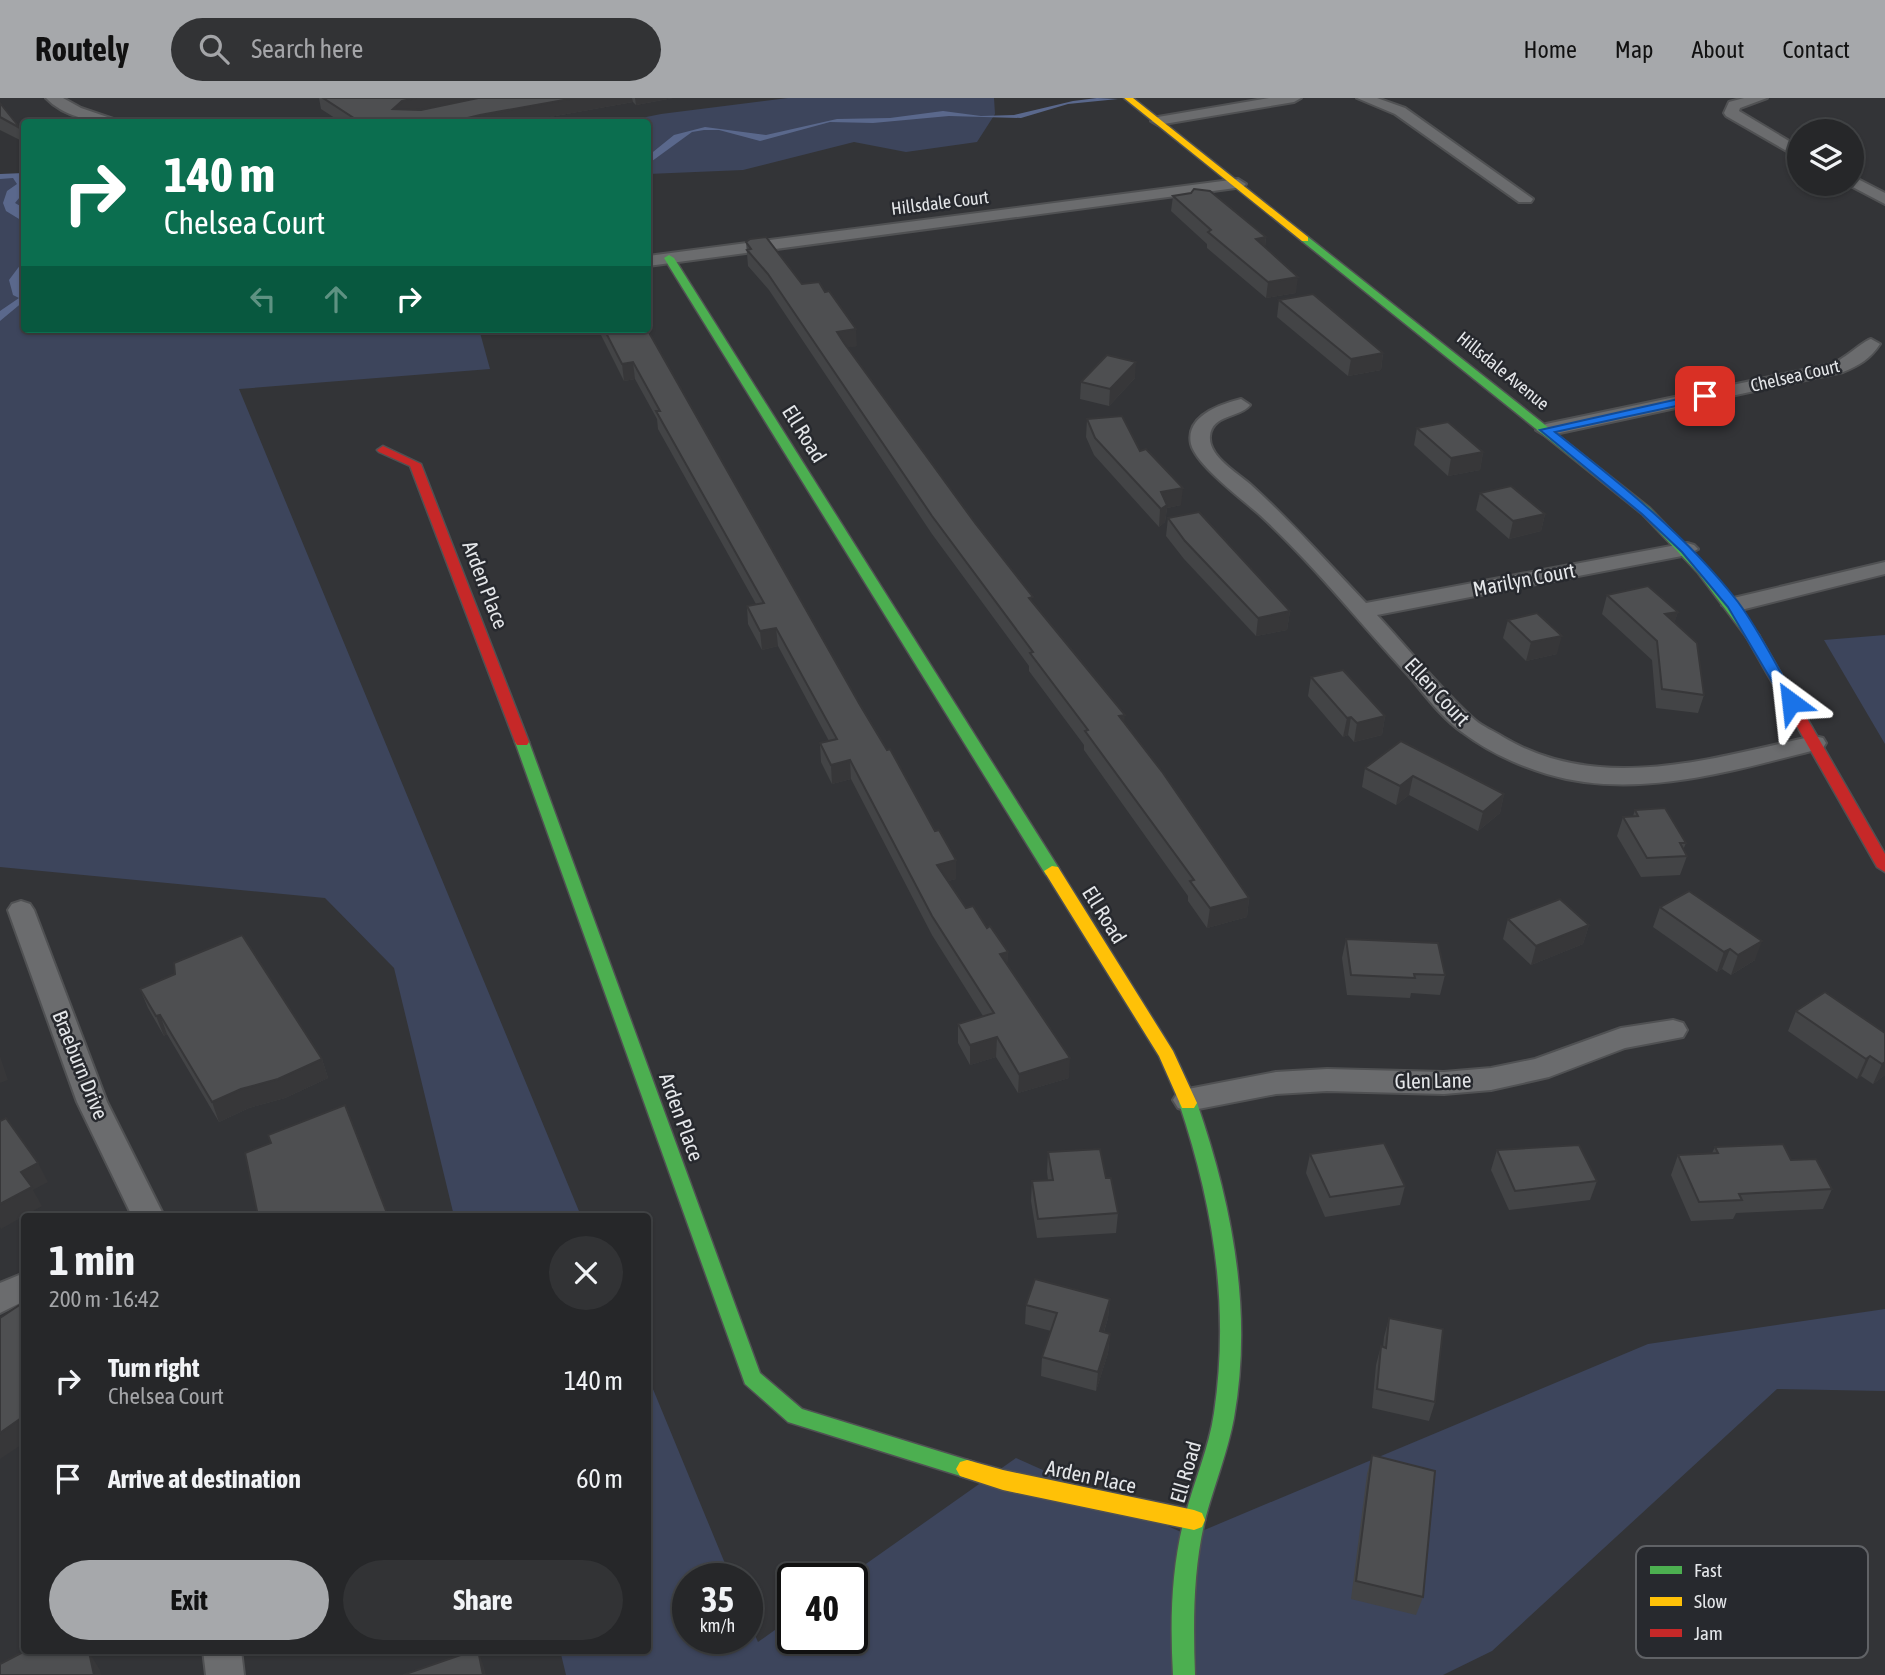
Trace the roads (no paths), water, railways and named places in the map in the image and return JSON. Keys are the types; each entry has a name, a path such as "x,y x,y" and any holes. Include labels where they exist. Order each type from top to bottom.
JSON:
{"street":[{"name":"Hillsdale Avenue","path":"1128,98 1546,430 1646,511 1687,549 1733,606 1885,867"},
{"path":"1158,121 1294,98"},
{"path":"1364,98 1400,111 1525,199"},
{"path":"1760,98 1743,101 1731,109 1731,113 1787,146"},
{"path":"60,99 76,111 104,119"},
{"name":"Hillsdale Court","path":"651,261 1238,184"},
{"name":"Ell Road","path":"669,258 1167,1055 1209,1154 1224,1221 1232,1293 1230,1369 1224,1417 1194,1520 1184,1586 1184,1675"},
{"name":"Chelsea Court","path":"1546,430 1838,368 1860,358 1871,344"},
{"name":"Ellen Court","path":"1241,405 1219,412 1206,420 1199,431 1199,443 1205,454 1275,518 1468,726 1493,745 1553,769 1619,779 1650,777 1814,743"},
{"name":"Arden Place","path":"383,450 415,464 570,869 752,1378 794,1416 1003,1480 1194,1520"},
{"name":"Marilyn Court","path":"1362,611 1687,549"},
{"path":"1733,606 1885,568"},
{"name":"Braeburn Drive","path":"21,910 92,1101 147,1213"},
{"name":"Glen Lane","path":"1188,1100 1301,1081 1444,1083 1491,1079 1539,1069 1621,1038 1673,1030"},
{"path":"0,1300 21,1288"},
{"path":"222,1654 225,1675"}]}
